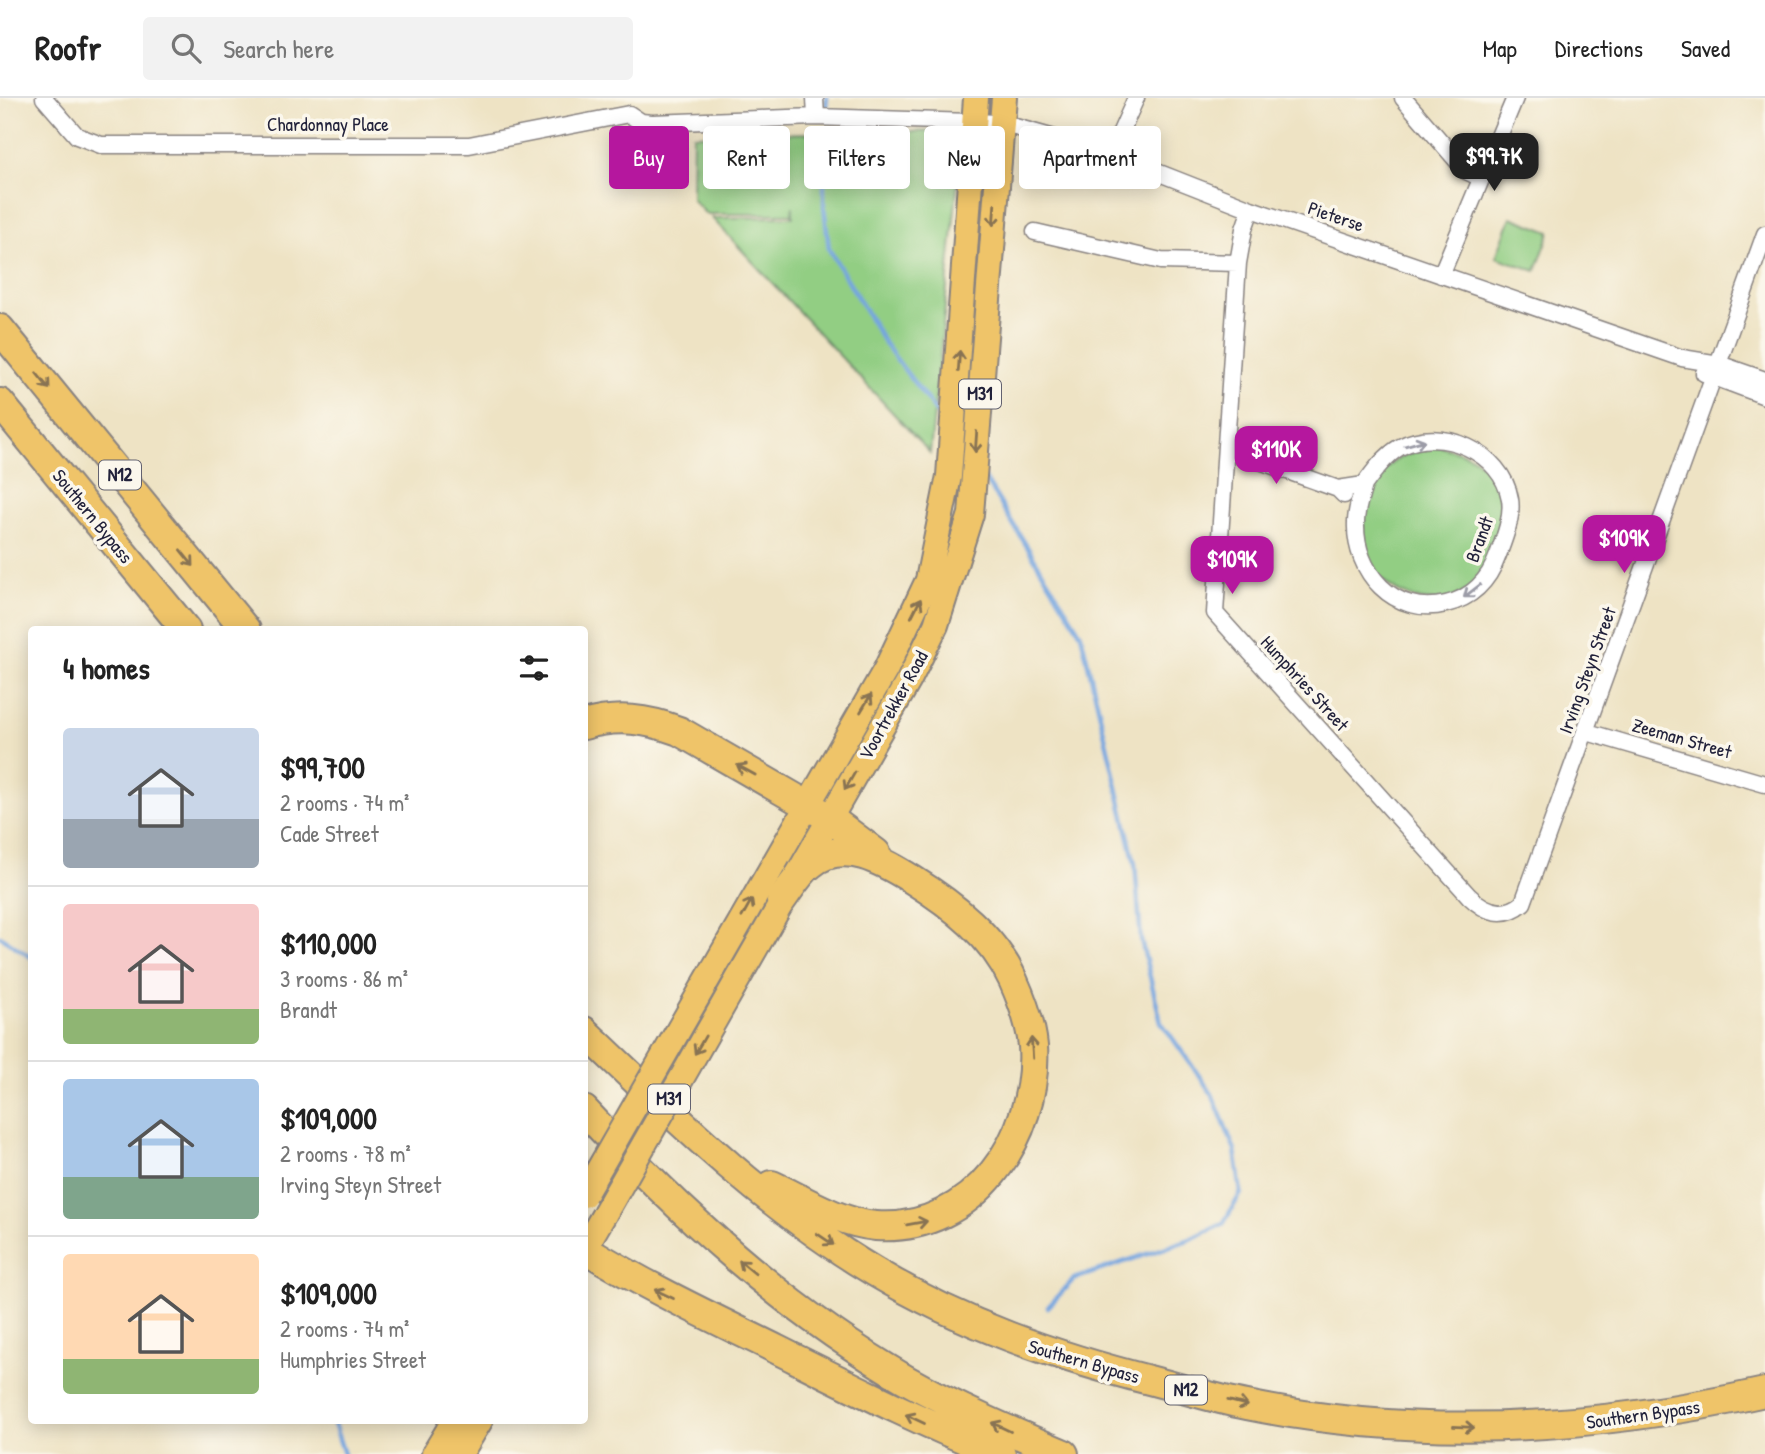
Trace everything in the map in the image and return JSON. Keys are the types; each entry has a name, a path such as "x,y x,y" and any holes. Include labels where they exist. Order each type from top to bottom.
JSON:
{"highway":[{"name":"N12","path":"0,328 243,626"},
{"name":"Southern Bypass","path":"0,403 183,626"},
{"path":"78,499 166,626"},
{"path":"588,724 624,718 653,721 679,731 817,810 903,874"},
{"path":"737,1170 844,1218 874,1226 928,1221 954,1210 992,1177 1006,1154 1029,1095 1032,1044 1025,1009 1013,979 986,937 931,891 871,857 844,850 811,864 780,901"},
{"path":"588,1014 677,1119"},
{"name":"Southern Bypass","path":"588,1035 677,1119 816,1233 874,1272 952,1315 1031,1347 1248,1405 1332,1418 1475,1428 1632,1418 1765,1392"},
{"path":"588,1114 695,1224 837,1336 906,1380 1000,1427 1064,1454"},
{"path":"588,1250 632,1276 916,1420 1001,1454"},
{"path":"588,1271 602,1270 632,1276"}],"main road":[{"name":"Voortrekker Road","path":"588,1188 713,968 817,810 909,680 936,625 971,514 1004,98"},
{"name":"Voortrekker Road","path":"588,1241 780,901 817,810 928,580 949,476 975,109"},
{"path":"434,1454 452,1424"},
{"path":"460,1454 478,1424"}],"street":[{"name":"Chardonnay Place","path":"44,98 68,129 89,142 100,145 469,145 629,106"},
{"path":"815,98 816,117"},
{"path":"1124,126 1136,98"},
{"path":"1403,98 1466,171 1481,178"},
{"path":"1441,275 1515,98"},
{"name":"Pieterse","path":"629,106 641,122 652,123 975,109 1001,123 1019,128"},
{"name":"Pieterse","path":"1161,174 1251,209 1682,358 1716,371 1765,396"},
{"name":"Humphries Street","path":"1251,209 1244,229 1238,263 1213,601 1218,618 1469,896"},
{"path":"1035,232 1161,261 1238,263"},
{"name":"Irving Steyn Street","path":"1469,896 1477,904 1496,913 1515,909 1523,903 1765,234"},
{"name":"Pieterse","path":"1716,371 1765,380"},
{"name":"Brandt","path":"1441,439 1476,451 1492,464 1503,480 1510,499 1503,542 1487,578 1474,591 1458,601 1420,607 1393,598 1364,566 1357,544 1358,507 1364,485 1376,467 1400,447 1420,440 1441,439"},
{"path":"1226,449 1338,489 1358,507"},
{"path":"1338,489 1364,485"},
{"name":"Zeeman Street","path":"1587,732 1765,783"}],"green space":[{"path":"910,132 924,132 924,189 957,189 930,453 712,218 793,217 793,206 792,214 706,214 692,199 693,135 703,135 703,189 790,189 790,134 804,133 804,189 910,189"},
{"path":"1511,217 1550,232 1536,271 1496,257"},
{"path":"1440,446 1463,453 1485,468 1498,488 1501,510 1498,534 1488,565 1473,586 1444,600 1428,601 1396,590 1382,580 1370,566 1362,521 1370,488 1391,464 1422,449"}],"waterway":[{"path":"826,107 827,98"},
{"path":"824,189 829,249 885,344 940,417"},
{"path":"984,477 1081,634 1135,864 1141,940 1161,1022 1212,1094 1235,1150 1241,1193 1223,1224 1188,1240 1074,1279 1048,1307"},
{"path":"0,936 28,955"},
{"path":"334,1424 344,1454"}]}
